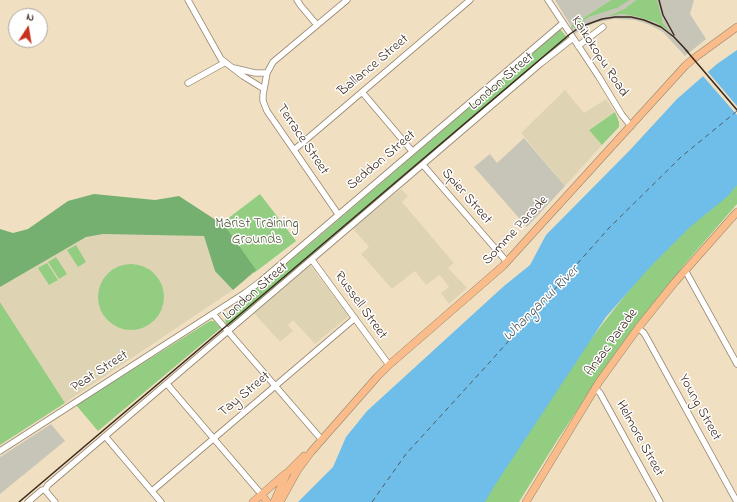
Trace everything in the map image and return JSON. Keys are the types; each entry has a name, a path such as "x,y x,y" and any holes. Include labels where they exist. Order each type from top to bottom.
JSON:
{"main road":[{"name":"Somme Parade","path":"280,502 297,471 311,452 389,365 507,262 689,62 737,26"},
{"name":"Anzac Parade","path":"526,502 595,388 638,328 685,270 737,212"},
{"name":"Somme Parade","path":"274,502 280,485 287,473 302,458 311,452"},
{"path":"262,495 280,485 297,471"},
{"path":"253,502 287,473"},
{"path":"262,495 267,502"}],"street":[{"path":"188,0 218,56 224,63 264,89"},
{"path":"297,0 317,25"},
{"path":"231,68 267,74 273,62 346,0"},
{"name":"Ballance Street","path":"294,150 470,0"},
{"name":"Kaikokopu Road","path":"548,0 599,77 622,115 631,126"},
{"name":"Seddon Street","path":"213,314 261,281 563,23"},
{"path":"578,46 603,27"},
{"name":"London Street","path":"28,502 42,490 46,490 48,485 105,436 423,166 540,64 573,38"},
{"path":"188,83 224,63"},
{"name":"Terrace Street","path":"267,74 264,89 264,106 338,214"},
{"path":"362,92 412,151"},
{"name":"Spier Street","path":"423,166 507,262"},
{"name":"Russell Street","path":"312,260 389,365"},
{"path":"685,270 737,364"},
{"path":"213,314 322,440"},
{"name":"Peat Street","path":"0,451 213,314"},
{"name":"Tay Street","path":"152,491 354,318"},
{"name":"Young Street","path":"638,328 644,333 648,340 737,502"},
{"path":"167,384 262,495"},
{"name":"Helmore Street","path":"595,388 600,393 660,502"},
{"path":"105,436 161,502"},
{"path":"46,490 55,502"}],"shaded area":[{"path":"555,0 611,0 571,26"},
{"path":"630,0 636,0 624,9 610,15 622,14 634,16 655,22 666,29 658,11 657,0 694,0 690,14 706,39 685,56 663,32 650,25 635,20 614,19 594,23 574,34 571,29 589,17 616,8"},
{"path":"565,90 584,113 606,99 615,112 589,129 602,145 565,186 521,133"},
{"path":"524,138 565,186 527,227 474,167 490,154 497,163"},
{"path":"401,189 408,196 402,202 454,263 448,268 467,288 449,304 441,293 449,287 440,275 426,285 415,271 392,289 361,254 369,247 352,228"},
{"path":"218,226 254,273 233,290 65,403 0,302 0,287 90,233"},
{"path":"310,265 349,316 315,344 293,320 288,325 293,331 280,342 254,313"},
{"path":"51,424 65,441 0,494 0,457"}],"green space":[{"path":"611,0 630,0 617,8 589,17 571,29 571,26"},
{"path":"636,0 657,0 663,23 669,31 655,22 634,16 622,14 608,16 624,9"},
{"path":"559,30 561,30 568,39 232,324 226,324 225,319 227,313 316,239"},
{"path":"615,112 619,122 619,127 602,145 589,130"},
{"path":"737,183 737,204 684,265 616,352 558,439 519,502 481,502 555,387 658,254"},
{"path":"94,194 155,200 179,196 225,226 256,270 233,290 215,271 204,236 103,234 86,237 0,287 0,229 13,233 28,229 68,201"},
{"name":"Marist Training Grounds","path":"260,194 296,241 254,273 218,226"},
{"path":"76,245 86,262 78,267 67,250"},
{"path":"56,257 67,274 59,279 48,262"},
{"path":"47,263 58,280 49,285 38,268"},
{"path":"125,264 137,264 144,266 155,273 162,284 164,297 162,310 155,321 144,328 137,330 125,330 118,328 107,321 100,310 98,303 98,291 100,284 107,273 118,266"},
{"path":"0,302 65,403 0,445"},
{"path":"210,321 214,321 221,328 98,431 76,405"}],"water":[{"name":"Whanganui River","path":"737,50 737,185 728,196 690,227 651,266 606,317 485,502 298,502 333,467 346,437 367,411 504,286 530,265 546,235 630,150 677,99 717,64"}],"pier":[{"path":"707,71 737,106 737,115 702,75"}],"ferry route":[{"path":"372,502 406,454 609,228 681,157 737,111"}],"railway":[{"path":"659,0 663,15 674,35"},
{"path":"19,502 580,27 602,19 615,17 631,17 644,20 661,27 674,37 688,52"},
{"path":"685,49 737,110"}]}
